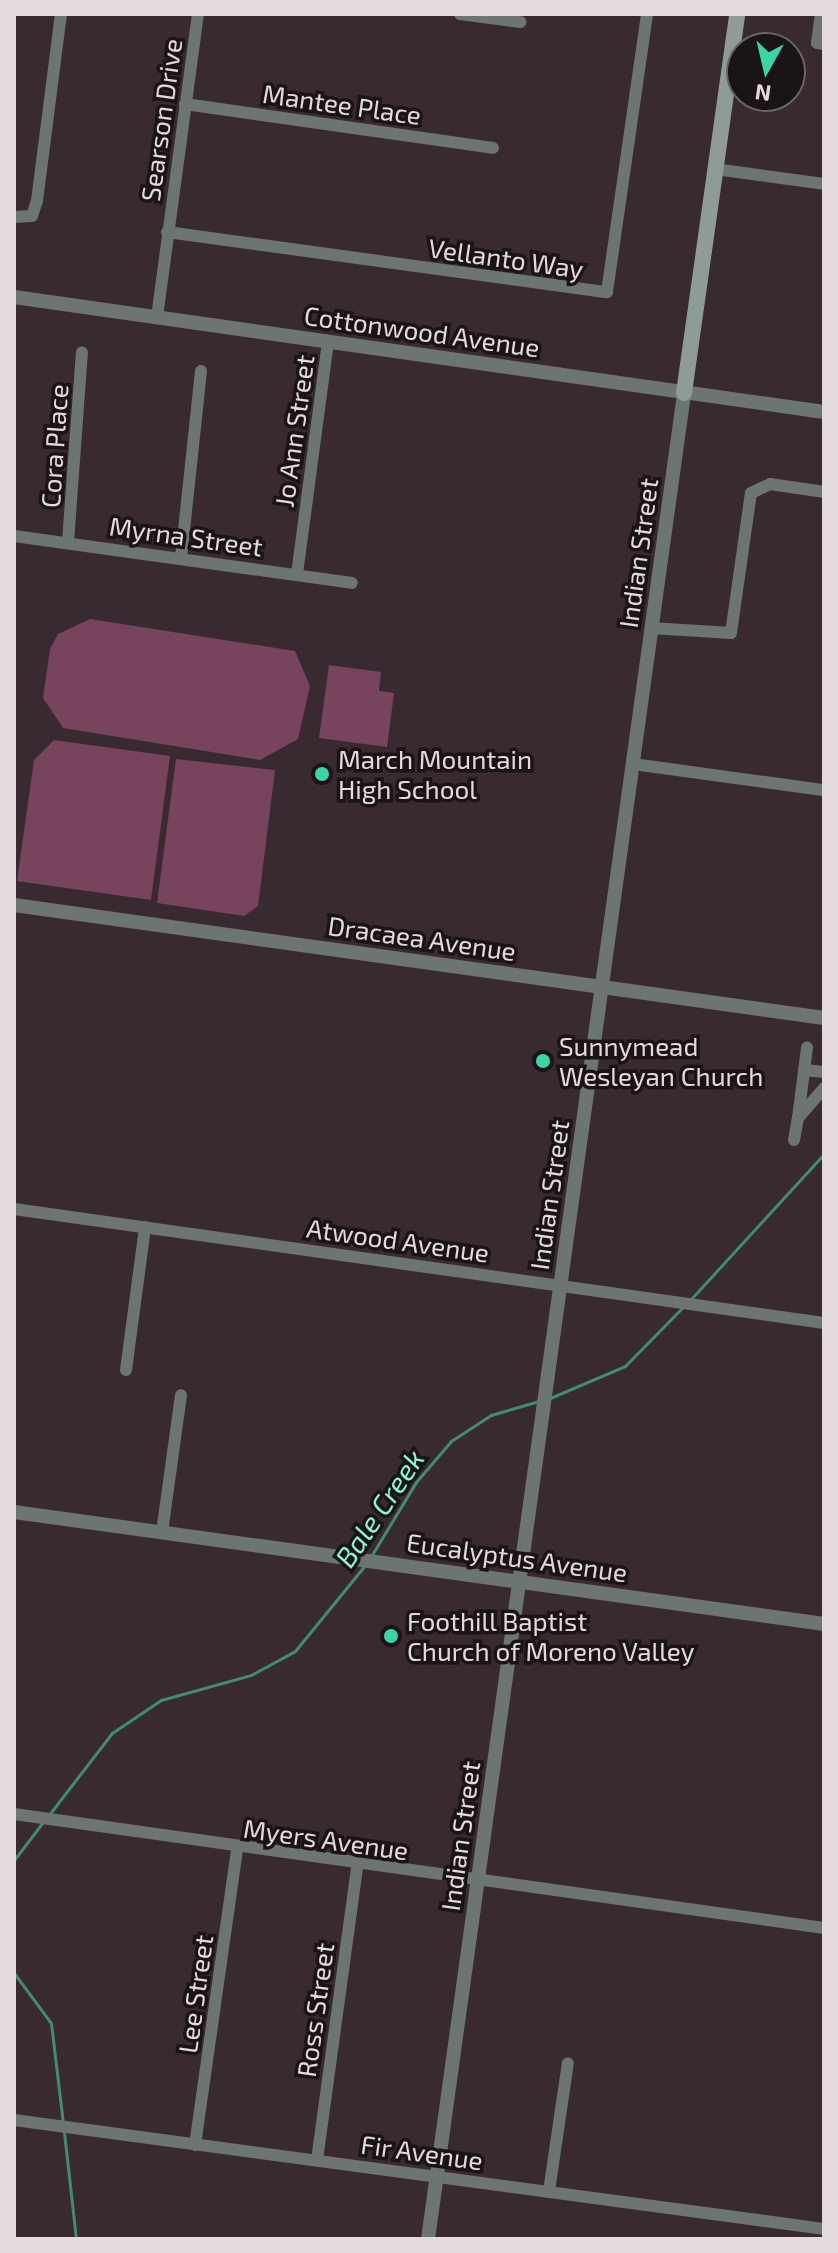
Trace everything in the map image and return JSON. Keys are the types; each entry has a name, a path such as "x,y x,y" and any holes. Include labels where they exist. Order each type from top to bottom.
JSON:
{"main road":[{"name":"Indian Street","path":"684,393 737,14"}],"street":[{"path":"14,217 32,216 37,201 61,14"},
{"name":"Searson Drive","path":"157,317 198,14"},
{"path":"460,14 520,22"},
{"name":"Vellanto Way","path":"167,232 607,292 647,14"},
{"path":"820,44 821,14"},
{"name":"Mantee Place","path":"185,104 493,148"},
{"path":"715,169 824,184"},
{"name":"Cottonwood Avenue","path":"14,297 824,412"},
{"name":"Jo Ann Street","path":"297,574 328,341"},
{"name":"Cora Place","path":"68,542 80,456 82,353"},
{"path":"181,558 201,371"},
{"name":"Indian Street","path":"428,2239 684,393"},
{"path":"651,628 731,633 751,493 770,484 824,492"},
{"name":"Myrna Street","path":"14,536 352,583"},
{"path":"633,764 824,790"},
{"name":"Dracaea Avenue","path":"14,905 824,1018"},
{"path":"794,1140 807,1048"},
{"path":"804,1070 824,1072"},
{"path":"798,1118 824,1088"},
{"name":"Atwood Avenue","path":"14,1209 824,1323"},
{"path":"126,1370 145,1227"},
{"path":"162,1532 181,1395"},
{"name":"Eucalyptus Avenue","path":"14,1512 824,1624"},
{"name":"Myers Avenue","path":"19,1815 357,1867 478,1880 824,1928"},
{"name":"Lee Street","path":"195,2145 237,1849"},
{"name":"Ross Street","path":"317,2160 357,1867"},
{"path":"549,2191 568,2063"},
{"name":"Fir Avenue","path":"14,2120 824,2229"}],"shaded area":[{"path":"90,619 295,651 310,686 298,739 260,760 63,728 43,698 50,649 58,634"},
{"path":"329,665 381,672 379,691 394,693 387,747 319,738"},
{"path":"54,740 170,756 151,900 17,881 34,760"},
{"path":"176,759 275,770 258,906 244,916 157,903"}],"waterway":[{"name":"Bale Creek","path":"691,1299 824,1154"},
{"name":"Bale Creek","path":"550,1398 625,1366 683,1307"},
{"name":"Bale Creek","path":"370,1558 416,1482 451,1441 491,1415 539,1401"},
{"name":"Bale Creek","path":"48,1816 112,1733 161,1700 251,1675 295,1651 366,1564"},
{"name":"Bale Creek","path":"14,1860 43,1822"},
{"path":"14,1973 51,2023 63,2124"},
{"path":"64,2132 76,2239"}],"place":[{"name":"March Mountain High School","path":"322,774"},
{"name":"Sunnymead Wesleyan Church","path":"543,1061"},
{"name":"Foothill Baptist Church of Moreno Valley","path":"391,1636"}]}
